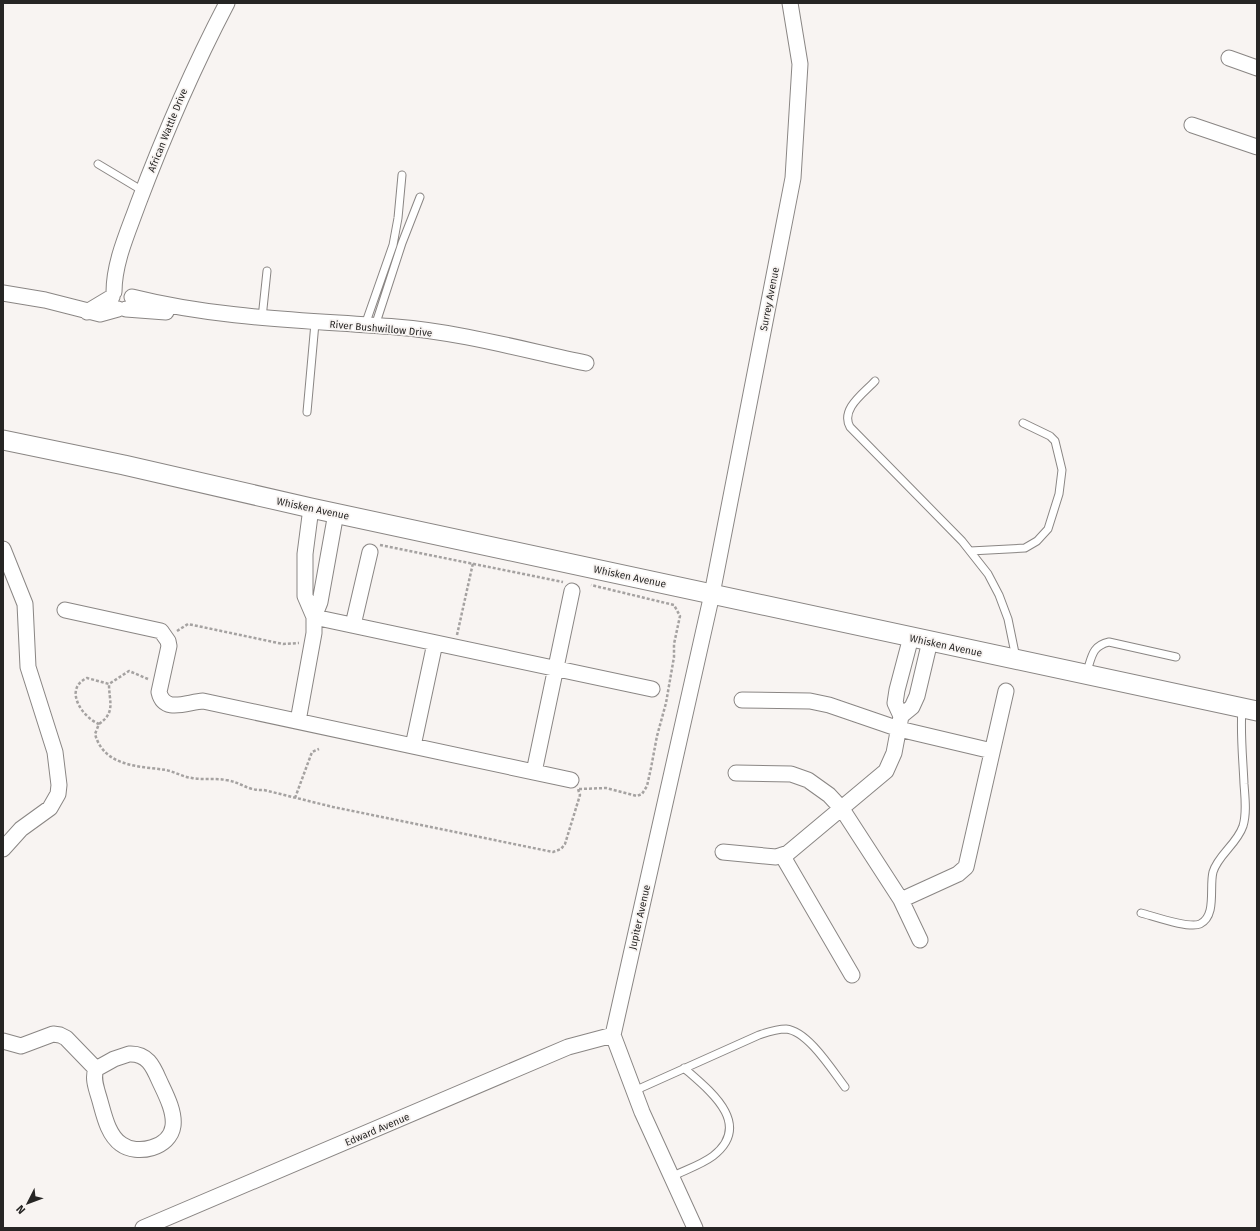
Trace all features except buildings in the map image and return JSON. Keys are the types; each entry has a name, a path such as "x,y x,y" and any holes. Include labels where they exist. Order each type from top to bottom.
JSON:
{"street":[{"name":"African Wattle Drive","path":"122,299 119,262 143,191 185,86 228,3"},
{"name":"Surrey Avenue","path":"712,594 793,178 800,64 790,3"},
{"path":"1229,58 1257,68"},
{"path":"1192,125 1257,147"},
{"path":"3,293 45,300 87,312 122,299"},
{"name":"River Bushwillow Drive","path":"122,299 146,312 198,312 433,332 586,363"},
{"name":"Whisken Avenue","path":"3,440 124,465 311,508 1249,709"},
{"path":"311,508 305,554 305,596 314,617"},
{"path":"298,721 312,646 314,617 320,602 336,513"},
{"path":"3,549 25,604 28,667 55,752 59,785 58,794 50,808 21,830 3,849"},
{"path":"353,625 370,552"},
{"path":"534,772 556,668 570,586"},
{"name":"Jupiter Avenue","path":"613,1035 712,594"},
{"path":"65,610 161,631 168,641 169,646 160,682 160,698 167,704 178,705 203,701 534,772 575,785"},
{"path":"314,617 652,689"},
{"path":"723,852 776,857 788,853 886,771 894,753 900,722 895,703 911,637"},
{"path":"900,722 912,707 917,696 930,641"},
{"path":"413,746 435,643"},
{"path":"902,670 922,676"},
{"path":"901,900 958,874 966,867 1006,691"},
{"path":"742,700 810,702 829,705 900,722 992,752"},
{"path":"736,773 791,774 808,780 829,795 842,809 901,900 920,940"},
{"path":"782,855 852,975"},
{"path":"3,1041 21,1046 53,1034 60,1035 66,1038 96,1068"},
{"path":"613,1035 634,1091 695,1228"},
{"name":"Edward Avenue","path":"143,1228 568,1047 613,1035"},
{"path":"134,1054 145,1058 152,1065 166,1096 173,1121 171,1132 160,1144 136,1150 121,1144 115,1139 102,1110 94,1082 96,1068 114,1059 134,1054"}],"lane":[{"path":"98,164 143,191"},
{"path":"370,326 393,245 398,218 402,175"},
{"path":"370,326 420,197"},
{"path":"262,318 267,271"},
{"path":"307,412 315,323"},
{"path":"875,381 851,406 847,415 847,422 850,427 970,551 988,574 999,595 1008,619 1016,660"},
{"path":"970,551 1025,548 1037,541 1048,529 1060,494 1062,470 1055,441 1050,436 1023,423"},
{"path":"1086,674 1095,649 1101,644 1109,642 1176,657"},
{"path":"1141,913 1165,920 1194,925 1200,924 1207,918 1210,907 1212,880 1216,866 1239,834 1245,816 1241,726 1249,709"},
{"path":"634,1091 759,1035 774,1030 787,1029 798,1033 811,1044 845,1087"},
{"path":"671,1177 712,1157 723,1147 728,1135 729,1123 725,1109 717,1098 684,1068"}],"path":[{"path":"370,552 375,545 382,545 561,582 570,586"},
{"path":"454,647 473,563"},
{"path":"575,785 606,788 637,796 642,794 650,774 666,702 674,658 674,644 680,616 674,605 585,583"},
{"path":"168,641 177,631 188,624 283,644 294,642 312,646"},
{"path":"99,724 88,718 78,703 76,691 78,685 87,678 109,684 129,671 143,678 160,682"},
{"path":"109,684 111,710 109,716 99,724 95,734 100,746 113,759 119,762 167,771 193,778 227,780 253,791 264,790 295,798 553,852 561,849 565,844 580,795 575,785"},
{"path":"295,798 312,752 319,749"}]}
